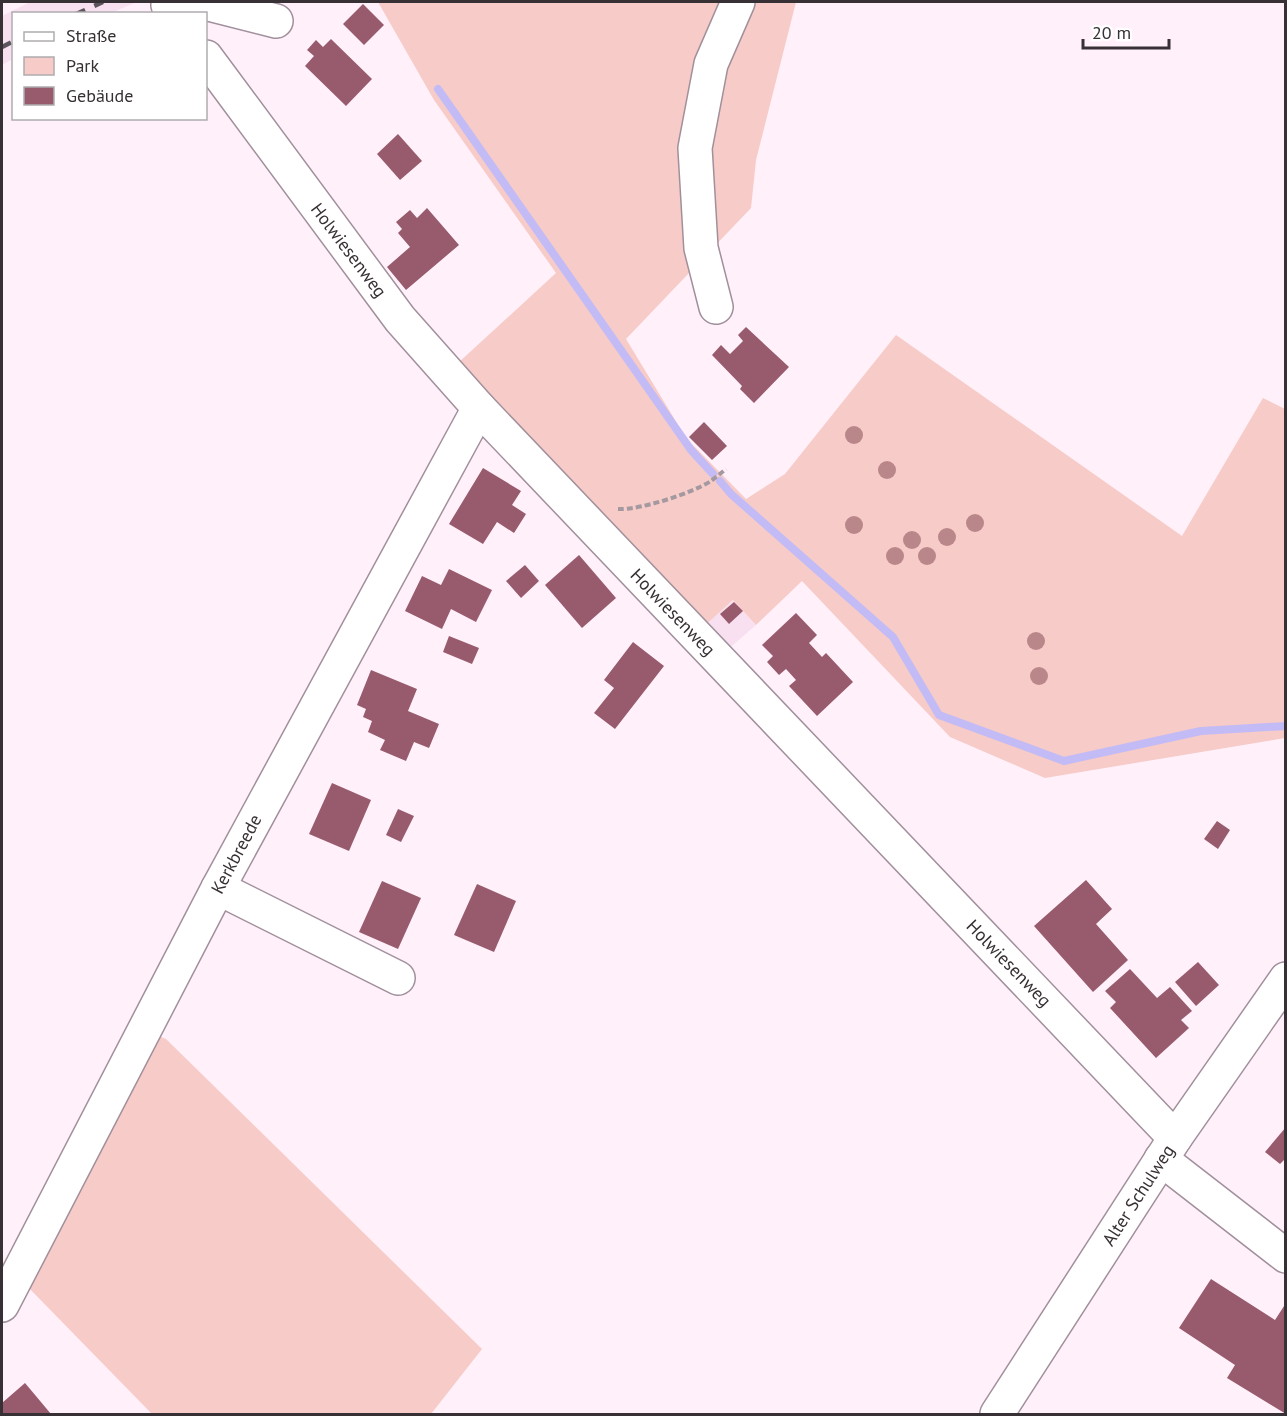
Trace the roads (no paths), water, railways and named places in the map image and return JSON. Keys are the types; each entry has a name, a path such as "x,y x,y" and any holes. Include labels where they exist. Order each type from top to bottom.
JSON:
{"street":[{"path":"201,2 276,21"},
{"path":"716,307 701,249 695,148 711,64 738,2"},
{"name":"Holwiesenweg","path":"207,58 400,319 479,408 1168,1148 1286,1256"},
{"name":"Kerkbreede","path":"2,1305 218,888 479,408"},
{"path":"218,888 398,978"},
{"name":"Alter Schulweg","path":"997,1414 1168,1148 1286,980"}],"waterway":[{"path":"438,89 691,450 713,474"},
{"path":"720,481 731,494 893,637 939,715 1064,761 1201,731 1286,726"}],"railway":[{"path":"80,12 103,2"},
{"path":"2,47 12,42"}]}
